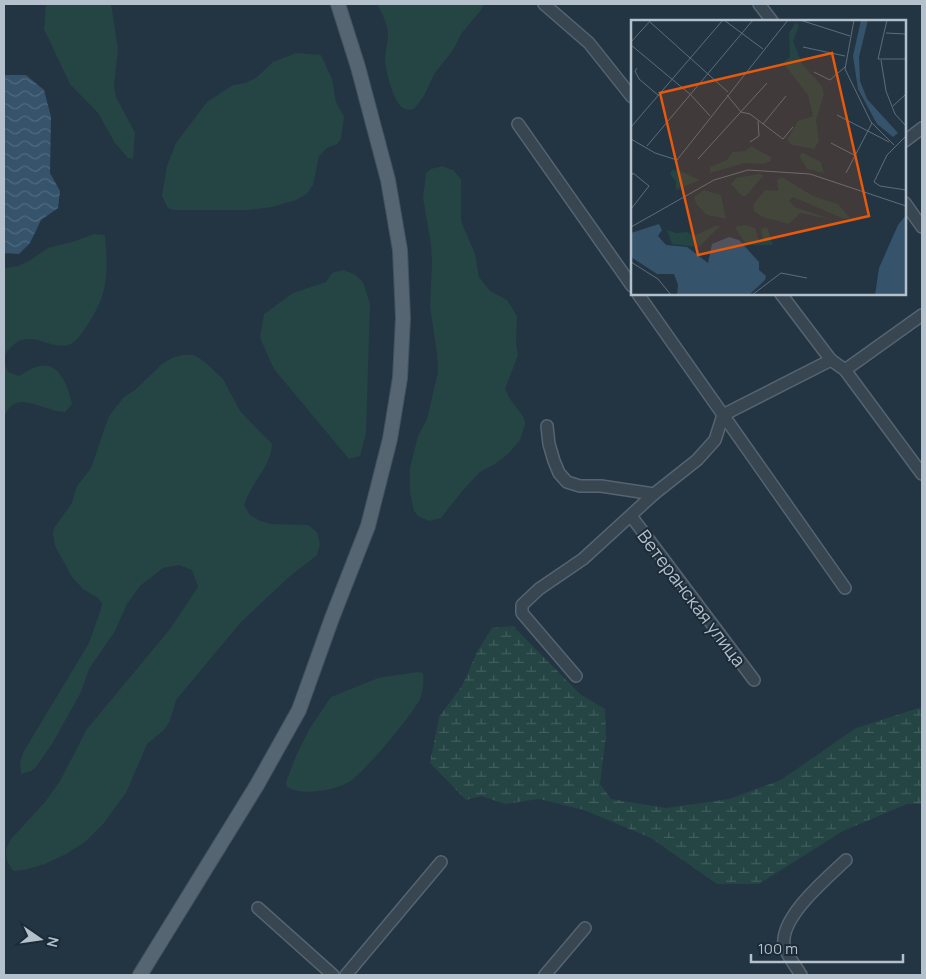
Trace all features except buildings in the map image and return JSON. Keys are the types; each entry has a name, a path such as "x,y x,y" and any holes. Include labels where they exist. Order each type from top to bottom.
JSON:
{"main road":[{"path":"140,975 257,785 299,710 368,526 390,439 400,378 403,318 400,250 388,180 358,68 338,4"}],"street":[{"path":"544,4 589,43 631,96"},
{"path":"759,4 771,20"},
{"path":"518,124 631,285"},
{"path":"906,140 922,128"},
{"path":"906,204 922,227"},
{"path":"639,295 845,588"},
{"path":"782,295 831,360 845,370 922,474"},
{"path":"845,370 922,315"},
{"path":"576,676 522,613 522,605 539,589 583,559 654,494 697,460 714,440 723,415 831,360"},
{"path":"547,426 549,444 554,461 559,473 567,482 580,486 601,486 654,494"},
{"name":"Ветеранская улица","path":"631,516 754,680"},
{"path":"801,975 785,948 784,935 790,920 817,888 846,860"},
{"path":"346,975 441,862"},
{"path":"258,908 333,975"},
{"path":"545,975 585,928"}],"green space":[{"path":"46,4 111,4 118,49 114,86 116,97 135,133 133,159 128,158 115,143 98,113 70,84 44,29"},
{"path":"377,4 484,4 461,34 453,50 434,74 424,96 414,109 408,110 399,105 393,92 385,62 387,29"},
{"path":"296,53 321,55 332,79 336,102 344,117 341,139 337,144 327,148 319,156 313,185 307,194 296,200 272,207 248,210 173,210 168,208 162,196 167,166 176,143 207,102 233,85 245,83 256,78 273,62"},
{"path":"442,166 453,170 461,179 461,221 475,254 479,277 490,291 507,300 517,316 516,344 518,355 505,389 524,418 525,424 520,440 509,453 495,464 480,472 441,518 429,521 418,516 414,511 410,493 410,468 418,436 427,419 438,372 430,307 431,244 423,198 426,173 431,169"},
{"path":"94,234 105,235 107,261 105,283 94,315 80,335 71,344 62,346 34,339 20,341 9,348 4,360 4,268 18,266 29,261 48,248"},
{"path":"343,270 354,274 363,282 370,304 366,433 360,456 349,459 274,369 260,338 264,314 293,293 326,282 332,273"},
{"path":"182,355 194,355 205,362 223,379 240,411 272,444 265,468 251,489 244,505 250,515 260,521 271,524 308,525 317,532 320,544 317,555 289,577 241,622 176,700 170,721 164,730 147,744 126,793 103,824 85,842 66,854 45,864 13,871 7,861 6,849 11,839 45,802 60,781 87,729 170,629 198,587 192,570 179,565 163,568 140,586 127,604 115,631 89,669 81,692 52,744 36,767 31,771 21,774 20,762 24,751 89,643 102,603 98,598 83,589 72,577 55,546 54,528 72,503 77,486 91,468 109,416 124,397 135,390 162,364"},
{"path":"4,362 8,372 19,376 40,366 53,368 63,378 72,404 65,412 59,412 29,403 16,403 10,407 4,416"},
{"path":"513,626 580,694 605,709 606,735 600,784 611,799 666,808 729,799 781,780 856,728 922,707 922,804 907,804 843,831 759,884 717,884 651,838 584,810 539,799 505,804 481,796 466,800 430,763 439,717 462,686 478,650 492,628"},
{"path":"417,672 423,673 420,699 408,718 354,778 340,786 325,790 309,792 287,787 286,782 296,756 310,728 331,697 378,678"}],"water":[{"path":"4,75 26,75 44,90 51,117 50,173 60,191 58,208 41,220 30,243 19,254 4,253"}]}
